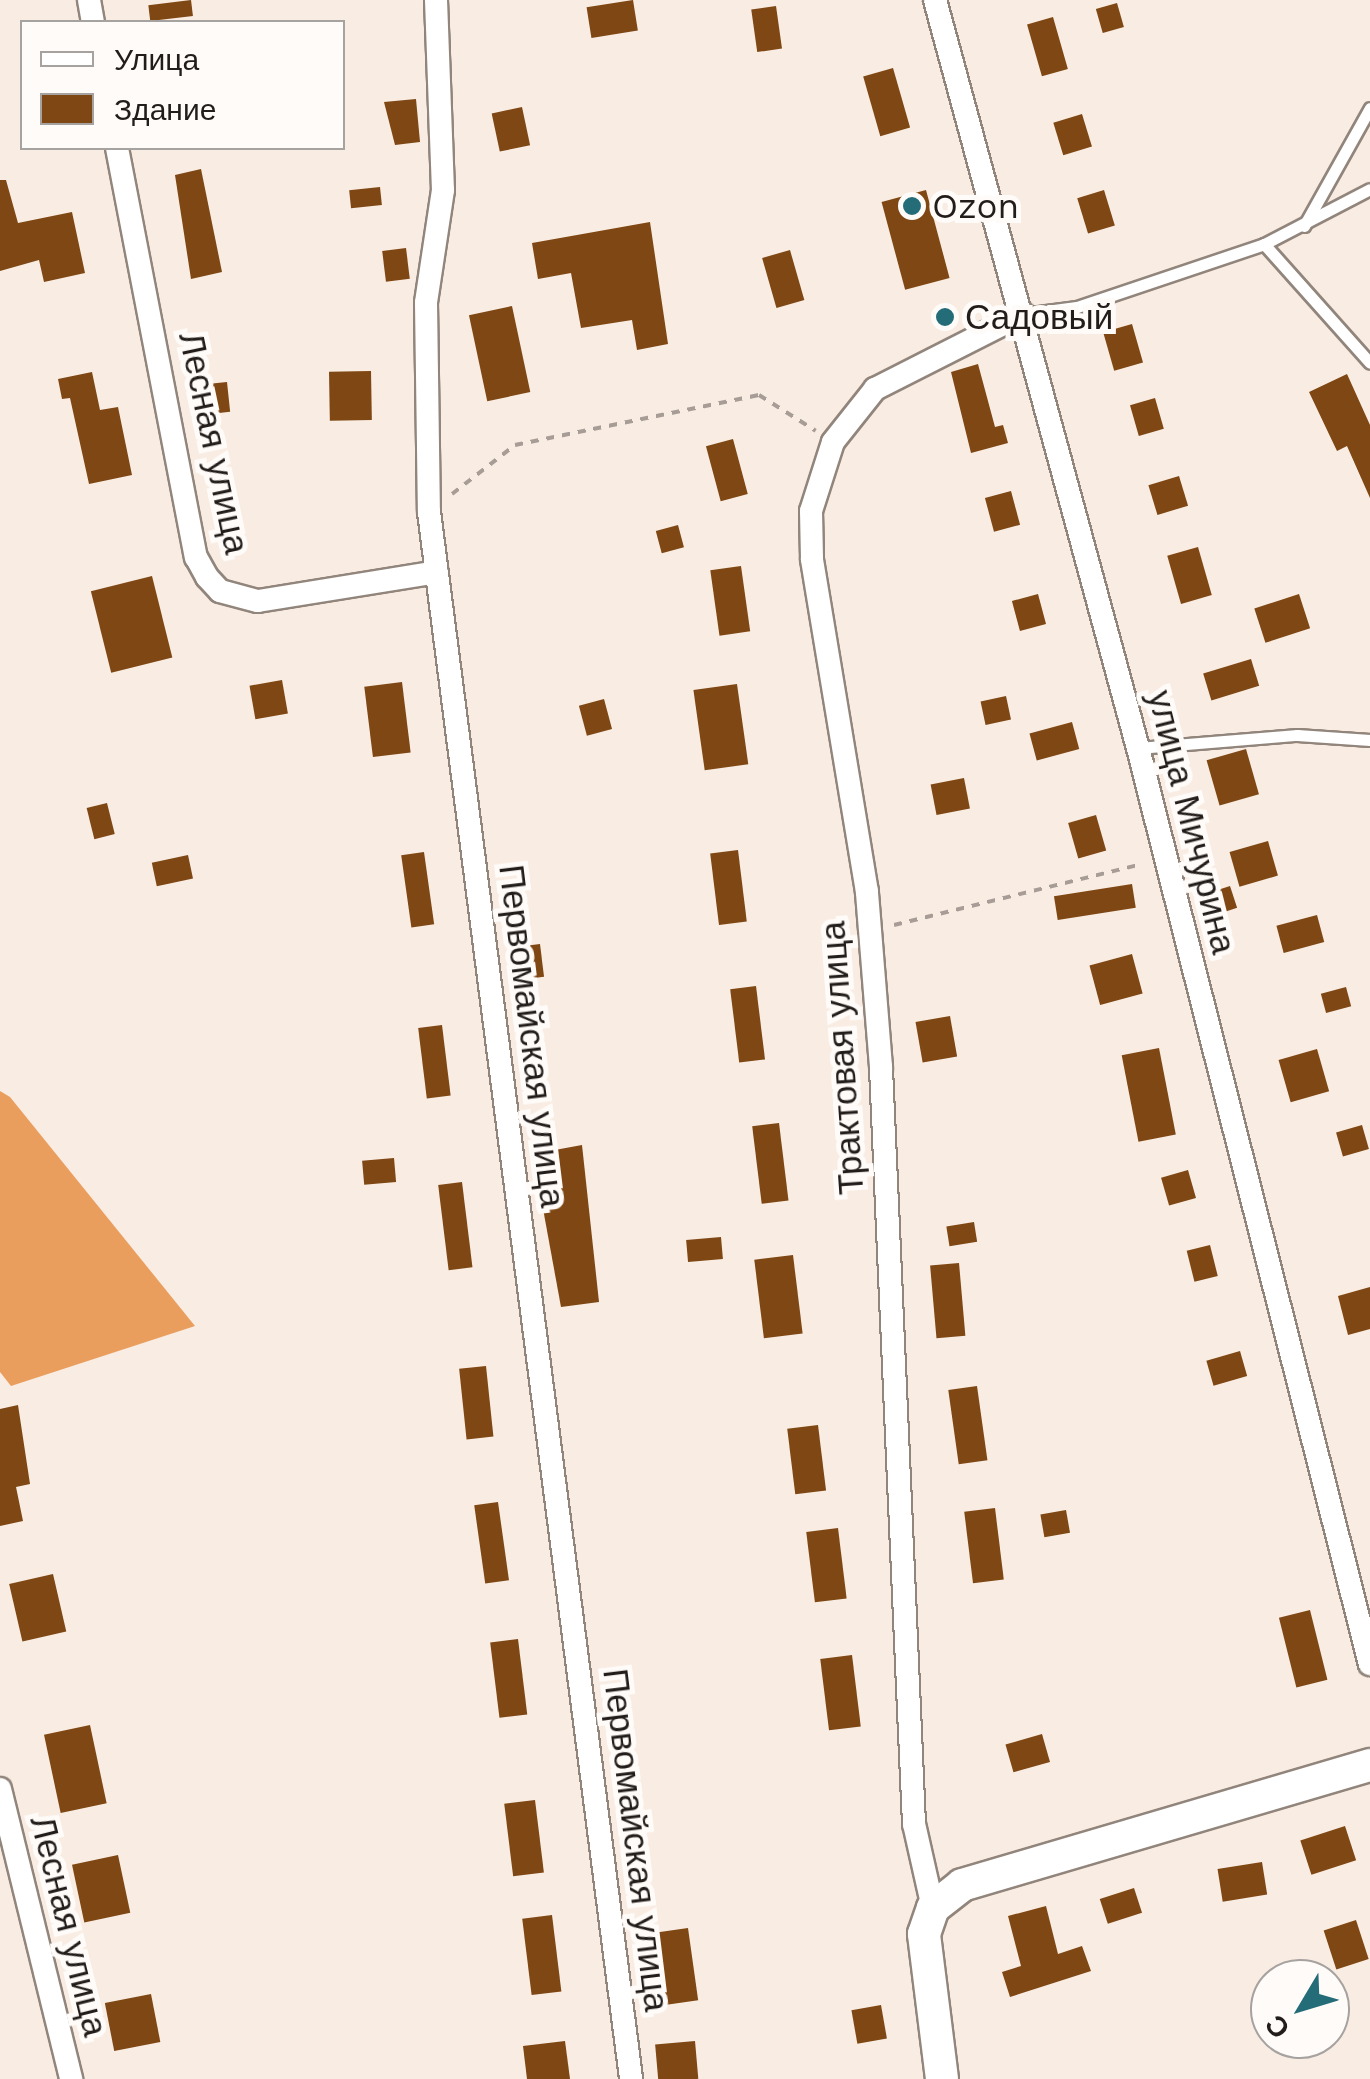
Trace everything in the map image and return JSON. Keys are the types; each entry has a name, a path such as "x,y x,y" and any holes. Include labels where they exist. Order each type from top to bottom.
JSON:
{"street":[{"name":"Первомайская улица","path":"436,0 444,190 426,303 429,512 631,2079"},
{"name":"улица Мичурина","path":"935,0 1138,748 1370,1664"},
{"name":"Лесная улица","path":"118,150 196,557 207,577 220,591 258,601 438,572"},
{"name":"Трактовая улица","path":"933,1908 914,1824 870,930 812,559 812,511 833,442 875,389 1023,314"},
{"path":"942,2079 924,1934 933,1908 962,1886 1370,1766"},
{"name":"Лесная улица","path":"0,1789 8,1856 71,2079"}],"lane":[{"path":"1302,230 1370,108"},
{"path":"1023,314 1076,307 1264,244 1302,230 1370,189"},
{"path":"1264,244 1370,363"},
{"path":"1138,748 1297,735 1370,740"}],"path":[{"path":"429,512 515,445 759,396 833,442"},
{"path":"870,930 1166,858"}],"shaded area":[{"path":"0,1091 10,1097 195,1326 11,1386 0,1372"}],"building":[{"path":"191,0 193,16 150,20 148,5"},
{"path":"633,0 638,31 591,38 587,7"},
{"path":"1117,3 1124,27 1103,33 1096,9"},
{"path":"776,6 782,49 757,52 751,9"},
{"path":"1053,17 1068,69 1042,76 1027,24"},
{"path":"893,68 910,128 880,136 863,77"},
{"path":"416,99 420,142 395,145 384,102"},
{"path":"522,107 530,145 500,152 492,113"},
{"path":"1082,114 1092,147 1063,155 1053,123"},
{"path":"201,169 222,272 191,279 175,175"},
{"path":"0,180 6,180 18,223 72,212 85,273 44,282 39,260 0,271"},
{"path":"380,187 382,205 351,208 349,190"},
{"path":"926,190 950,278 905,290 882,202"},
{"path":"1104,190 1115,225 1088,234 1077,198"},
{"path":"650,222 668,344 637,350 632,320 581,328 571,273 538,279 532,243"},
{"path":"406,248 410,279 386,282 382,251"},
{"path":"790,250 804,300 776,308 762,258"},
{"path":"512,306 530,392 487,401 469,315"},
{"path":"1132,324 1143,362 1114,371 1103,332"},
{"path":"978,364 995,427 1003,425 1008,443 971,453 951,372"},
{"path":"371,371 372,420 330,421 329,372"},
{"path":"92,372 100,410 118,407 132,475 89,484 70,398 62,399 58,379"},
{"path":"1347,374 1370,425 1370,498 1347,446 1337,451 1309,392"},
{"path":"227,382 230,412 203,415 200,385"},
{"path":"1155,398 1164,429 1139,436 1130,405"},
{"path":"733,439 748,494 721,501 706,446"},
{"path":"1179,476 1188,506 1157,515 1148,485"},
{"path":"1011,491 1020,525 994,532 985,498"},
{"path":"678,525 684,547 662,553 656,531"},
{"path":"1198,547 1212,595 1181,604 1167,556"},
{"path":"741,566 750,631 719,636 710,570"},
{"path":"152,576 172,658 111,673 91,591"},
{"path":"1038,594 1046,624 1020,631 1012,601"},
{"path":"1299,594 1310,628 1265,643 1254,609"},
{"path":"1251,659 1259,686 1211,700 1203,674"},
{"path":"282,680 288,713 255,719 250,686"},
{"path":"402,682 411,752 373,757 364,687"},
{"path":"737,684 748,764 705,770 693,690"},
{"path":"1006,696 1011,719 986,725 981,701"},
{"path":"604,699 612,729 587,736 579,706"},
{"path":"1072,722 1079,749 1037,760 1029,733"},
{"path":"1246,749 1259,794 1220,805 1207,760"},
{"path":"964,778 970,808 937,815 931,784"},
{"path":"107,803 115,834 94,839 87,808"},
{"path":"1096,815 1106,851 1078,859 1068,823"},
{"path":"1268,841 1278,876 1239,887 1230,852"},
{"path":"738,850 747,921 719,925 710,853"},
{"path":"424,852 434,924 411,927 401,855"},
{"path":"188,855 193,878 157,886 152,863"},
{"path":"1132,884 1136,908 1058,920 1054,896"},
{"path":"1230,886 1237,908 1212,916 1205,894"},
{"path":"1317,915 1324,942 1284,953 1276,926"},
{"path":"540,944 544,977 518,980 514,947"},
{"path":"1132,954 1143,994 1100,1005 1089,965"},
{"path":"756,986 765,1059 739,1063 730,989"},
{"path":"1346,987 1351,1006 1326,1013 1321,994"},
{"path":"950,1016 957,1056 923,1062 916,1022"},
{"path":"442,1025 451,1095 427,1098 418,1028"},
{"path":"1159,1048 1176,1134 1138,1142 1122,1055"},
{"path":"1317,1049 1329,1091 1291,1102 1279,1060"},
{"path":"779,1123 789,1200 762,1204 752,1126"},
{"path":"1362,1125 1369,1149 1343,1156 1336,1132"},
{"path":"582,1145 599,1302 561,1307 533,1154"},
{"path":"394,1158 396,1182 364,1185 362,1161"},
{"path":"1188,1170 1196,1198 1169,1206 1161,1178"},
{"path":"462,1182 472,1267 449,1270 438,1185"},
{"path":"974,1222 977,1242 949,1246 946,1226"},
{"path":"721,1237 723,1259 688,1262 686,1240"},
{"path":"1210,1245 1218,1276 1194,1282 1187,1251"},
{"path":"793,1255 803,1333 764,1338 754,1260"},
{"path":"959,1263 965,1336 936,1338 930,1266"},
{"path":"1370,1287 1370,1329 1348,1335 1338,1296"},
{"path":"1240,1351 1247,1376 1214,1386 1206,1361"},
{"path":"486,1366 493,1437 467,1439 459,1369"},
{"path":"977,1386 987,1460 959,1464 948,1390"},
{"path":"18,1405 30,1484 16,1487 23,1521 0,1526 0,1409"},
{"path":"818,1425 826,1491 795,1494 787,1429"},
{"path":"498,1502 509,1580 485,1584 474,1505"},
{"path":"995,1508 1004,1579 973,1583 964,1512"},
{"path":"1066,1510 1070,1533 1044,1537 1040,1515"},
{"path":"838,1528 847,1598 815,1602 806,1532"},
{"path":"53,1574 66,1631 22,1642 9,1584"},
{"path":"1310,1610 1327,1680 1296,1688 1279,1618"},
{"path":"518,1639 527,1714 499,1718 490,1642"},
{"path":"852,1655 861,1726 829,1730 820,1659"},
{"path":"90,1725 107,1803 61,1813 44,1735"},
{"path":"1042,1734 1050,1762 1013,1772 1005,1744"},
{"path":"535,1800 544,1872 513,1876 504,1804"},
{"path":"1345,1826 1356,1860 1311,1875 1300,1841"},
{"path":"118,1855 130,1913 84,1922 72,1865"},
{"path":"1262,1862 1267,1895 1223,1902 1218,1869"},
{"path":"1134,1888 1142,1913 1108,1924 1100,1899"},
{"path":"1046,1906 1058,1954 1082,1946 1091,1971 1010,1997 1002,1972 1021,1966 1008,1916"},
{"path":"552,1915 561,1991 532,1995 522,1919"},
{"path":"1356,1920 1369,1959 1350,1965 1350,1959 1333,1959 1324,1931"},
{"path":"688,1928 698,2000 653,2007 642,1934"},
{"path":"151,1994 160,2042 114,2051 105,2003"},
{"path":"881,2005 887,2038 857,2044 851,2010"},
{"path":"565,2041 570,2079 527,2079 523,2046"},
{"path":"695,2041 698,2079 658,2079 655,2044"}],"place":[{"name":"Ozon","path":"912,206"},
{"name":"Садовый","path":"945,317"}]}
